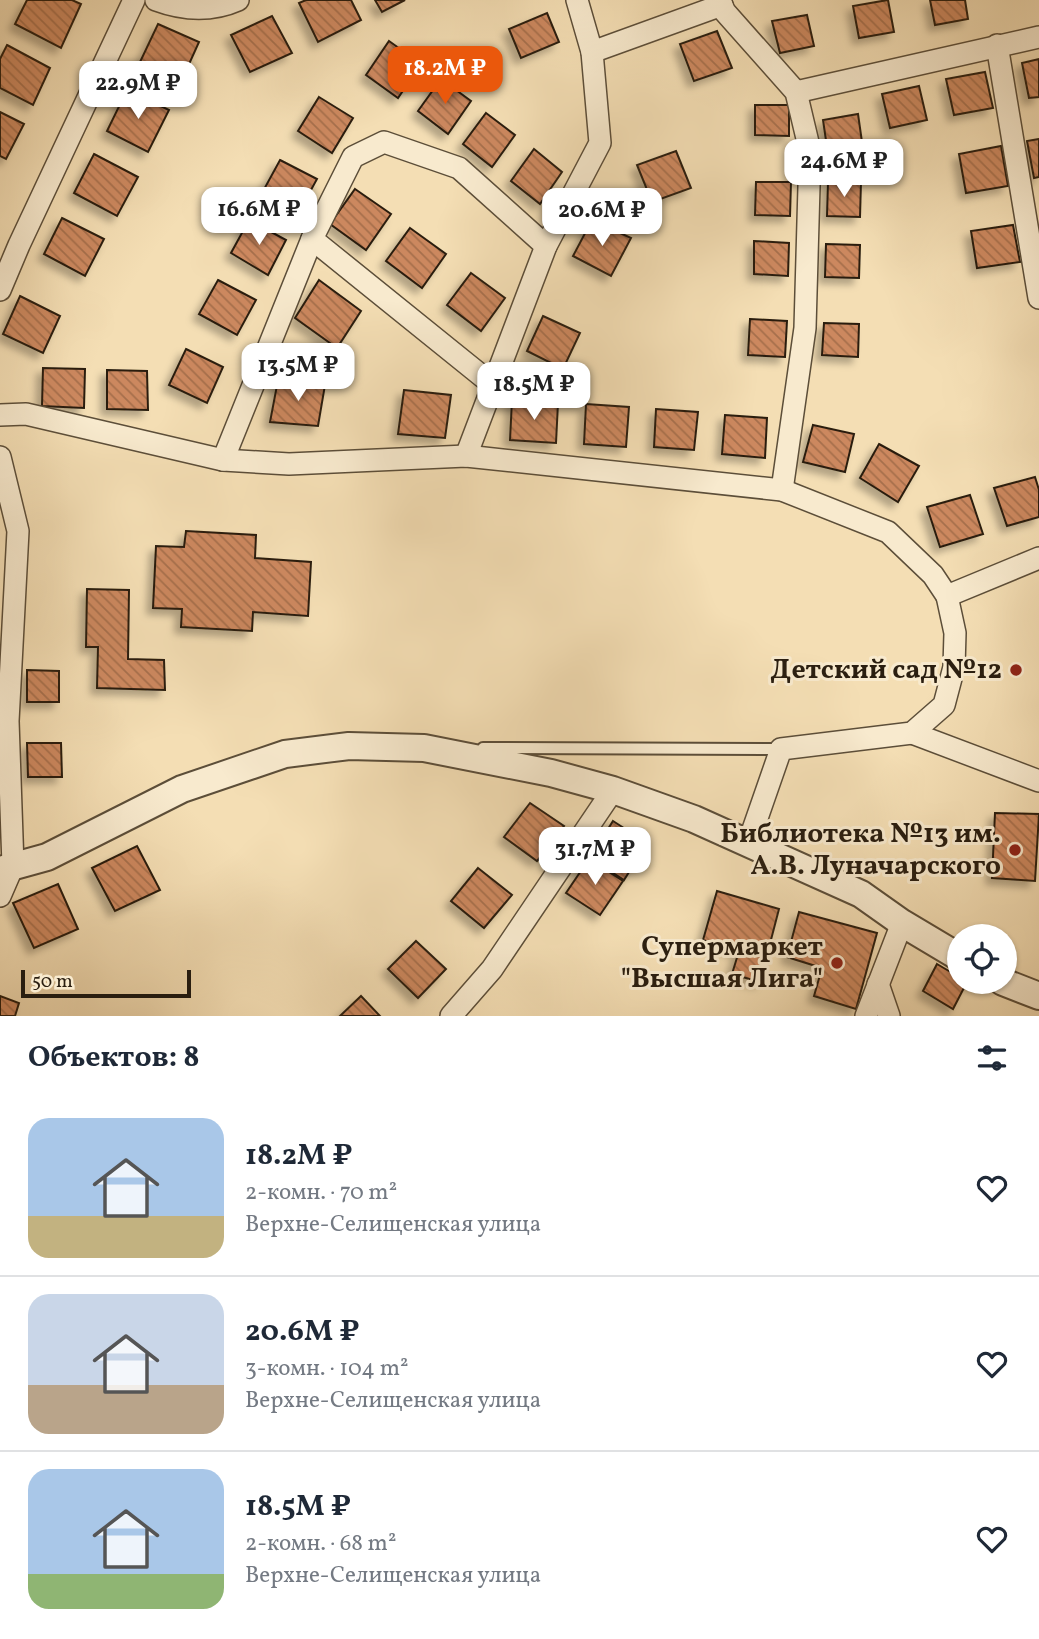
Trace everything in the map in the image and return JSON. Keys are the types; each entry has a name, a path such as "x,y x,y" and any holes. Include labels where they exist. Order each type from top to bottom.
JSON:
{"street":[{"path":"0,290 134,0"},
{"path":"156,0 180,8 223,7 238,0"},
{"path":"466,456 546,246 600,143 592,52 577,0"},
{"path":"592,52 721,3 725,12 796,92 810,151 805,328 782,490"},
{"path":"796,92 1039,37"},
{"path":"997,45 1039,298"},
{"path":"223,460 312,239 352,157 384,142 459,167 546,246"},
{"path":"312,239 493,385"},
{"path":"0,415 26,414 223,460 289,464 466,456 782,490 888,532 933,575 947,596 955,633 954,667 944,705 912,733"},
{"path":"0,457 18,531 8,722 6,868 0,896"},
{"path":"947,596 1039,558"},
{"path":"748,844 781,749 912,733 1039,780"},
{"path":"6,868 47,857 182,789 285,754 349,746 424,748 551,773 613,790 694,819 861,894 947,950"},
{"path":"451,1016 492,969 613,790"},
{"path":"866,1016 902,923"},
{"path":"878,984 889,1016"},
{"path":"1017,987 1039,996"}],"lane":[{"path":"424,748 781,749"}],"building":[{"path":"27,0 72,0 81,4 61,48 15,24"},
{"path":"306,0 351,0 361,20 318,42 299,3"},
{"path":"375,0 405,0 382,12"},
{"path":"888,0 894,32 859,38 853,6"},
{"path":"930,0 965,0 968,19 935,25"},
{"path":"547,13 559,42 521,58 509,29"},
{"path":"807,15 814,46 780,53 772,21"},
{"path":"272,16 292,53 250,72 231,35"},
{"path":"158,24 199,42 181,82 140,62"},
{"path":"717,31 732,68 694,81 680,44"},
{"path":"389,41 421,64 398,98 366,75"},
{"path":"7,45 50,68 33,105 0,88 0,59"},
{"path":"1039,59 1039,97 1029,98 1022,63"},
{"path":"985,72 993,108 954,115 946,79"},
{"path":"441,79 471,101 448,134 418,111"},
{"path":"919,86 927,120 890,128 882,94"},
{"path":"127,90 169,110 148,152 107,131"},
{"path":"319,97 353,118 332,153 298,131"},
{"path":"755,105 789,105 789,136 755,135"},
{"path":"0,112 24,124 6,159 0,156"},
{"path":"486,113 515,135 492,167 463,144"},
{"path":"858,114 863,149 828,154 823,120"},
{"path":"1039,139 1039,177 1034,178 1027,141"},
{"path":"1001,146 1008,186 966,193 959,154"},
{"path":"534,149 562,172 540,204 511,181"},
{"path":"676,151 691,188 652,202 637,165"},
{"path":"94,154 138,177 117,216 74,193"},
{"path":"280,160 317,179 299,212 262,193"},
{"path":"756,182 791,182 790,216 755,215"},
{"path":"828,182 861,182 860,217 827,216"},
{"path":"355,189 391,214 366,250 330,224"},
{"path":"62,218 104,239 85,276 44,254"},
{"path":"249,220 286,240 268,275 231,253"},
{"path":"592,220 631,238 611,276 573,256"},
{"path":"1013,225 1020,262 977,268 971,231"},
{"path":"410,228 446,254 422,288 386,261"},
{"path":"754,241 789,243 788,276 754,274"},
{"path":"826,244 860,245 859,278 825,277"},
{"path":"471,273 505,298 481,331 447,305"},
{"path":"218,280 256,300 237,335 199,314"},
{"path":"319,280 361,311 337,348 295,318"},
{"path":"20,296 60,316 43,353 3,334"},
{"path":"543,316 580,333 563,369 527,351"},
{"path":"750,319 787,321 785,357 748,355"},
{"path":"824,323 859,324 858,357 822,355"},
{"path":"186,349 223,367 207,403 169,385"},
{"path":"43,368 85,369 84,408 42,406"},
{"path":"107,370 147,371 148,410 107,409"},
{"path":"278,380 325,385 318,426 270,422"},
{"path":"404,390 451,395 445,438 398,434"},
{"path":"512,400 558,403 556,443 510,440"},
{"path":"586,404 629,407 626,447 584,444"},
{"path":"656,409 698,412 694,450 654,447"},
{"path":"725,415 767,418 765,458 722,454"},
{"path":"813,425 854,434 845,472 803,462"},
{"path":"879,444 919,466 898,502 860,478"},
{"path":"1035,477 1039,490 1039,517 1007,526 994,488"},
{"path":"970,495 983,534 940,547 927,507"},
{"path":"186,531 256,535 255,558 311,562 308,616 253,612 252,631 181,627 182,609 153,608 156,546 184,547"},
{"path":"87,589 129,590 128,659 164,660 165,690 97,688 98,647 86,647"},
{"path":"27,670 59,671 59,702 27,702"},
{"path":"27,743 61,743 62,777 28,777"},
{"path":"530,803 564,826 537,861 504,837"},
{"name":"Библиотека №13 им. А.В. Луначарского","path":"995,813 1039,814 1035,881 992,878"},
{"path":"613,821 647,843 624,880 590,858"},
{"path":"137,846 160,890 115,911 92,868"},
{"path":"589,859 623,881 600,915 566,893"},
{"path":"478,868 512,895 484,928 451,901"},
{"path":"58,884 78,929 34,948 13,903"},
{"path":"717,891 779,909 760,982 732,974 739,951 703,940"},
{"name":"Супермаркет \"Высшая Лига\"","path":"799,912 877,933 856,1009 814,996 822,968 787,957"},
{"path":"416,941 446,969 418,998 388,969"},
{"path":"937,964 947,970 947,994 961,994 953,1009 923,991"},
{"path":"0,996 19,1003 15,1016 0,1016"},
{"path":"361,996 380,1016 340,1016"}],"place":[{"name":"Детский сад №12","path":"1016,670"},
{"name":"Библиотека №13 им. А.В. Луначарского","path":"1015,850"},
{"name":"Супермаркет \"Высшая Лига\"","path":"837,963"}]}
